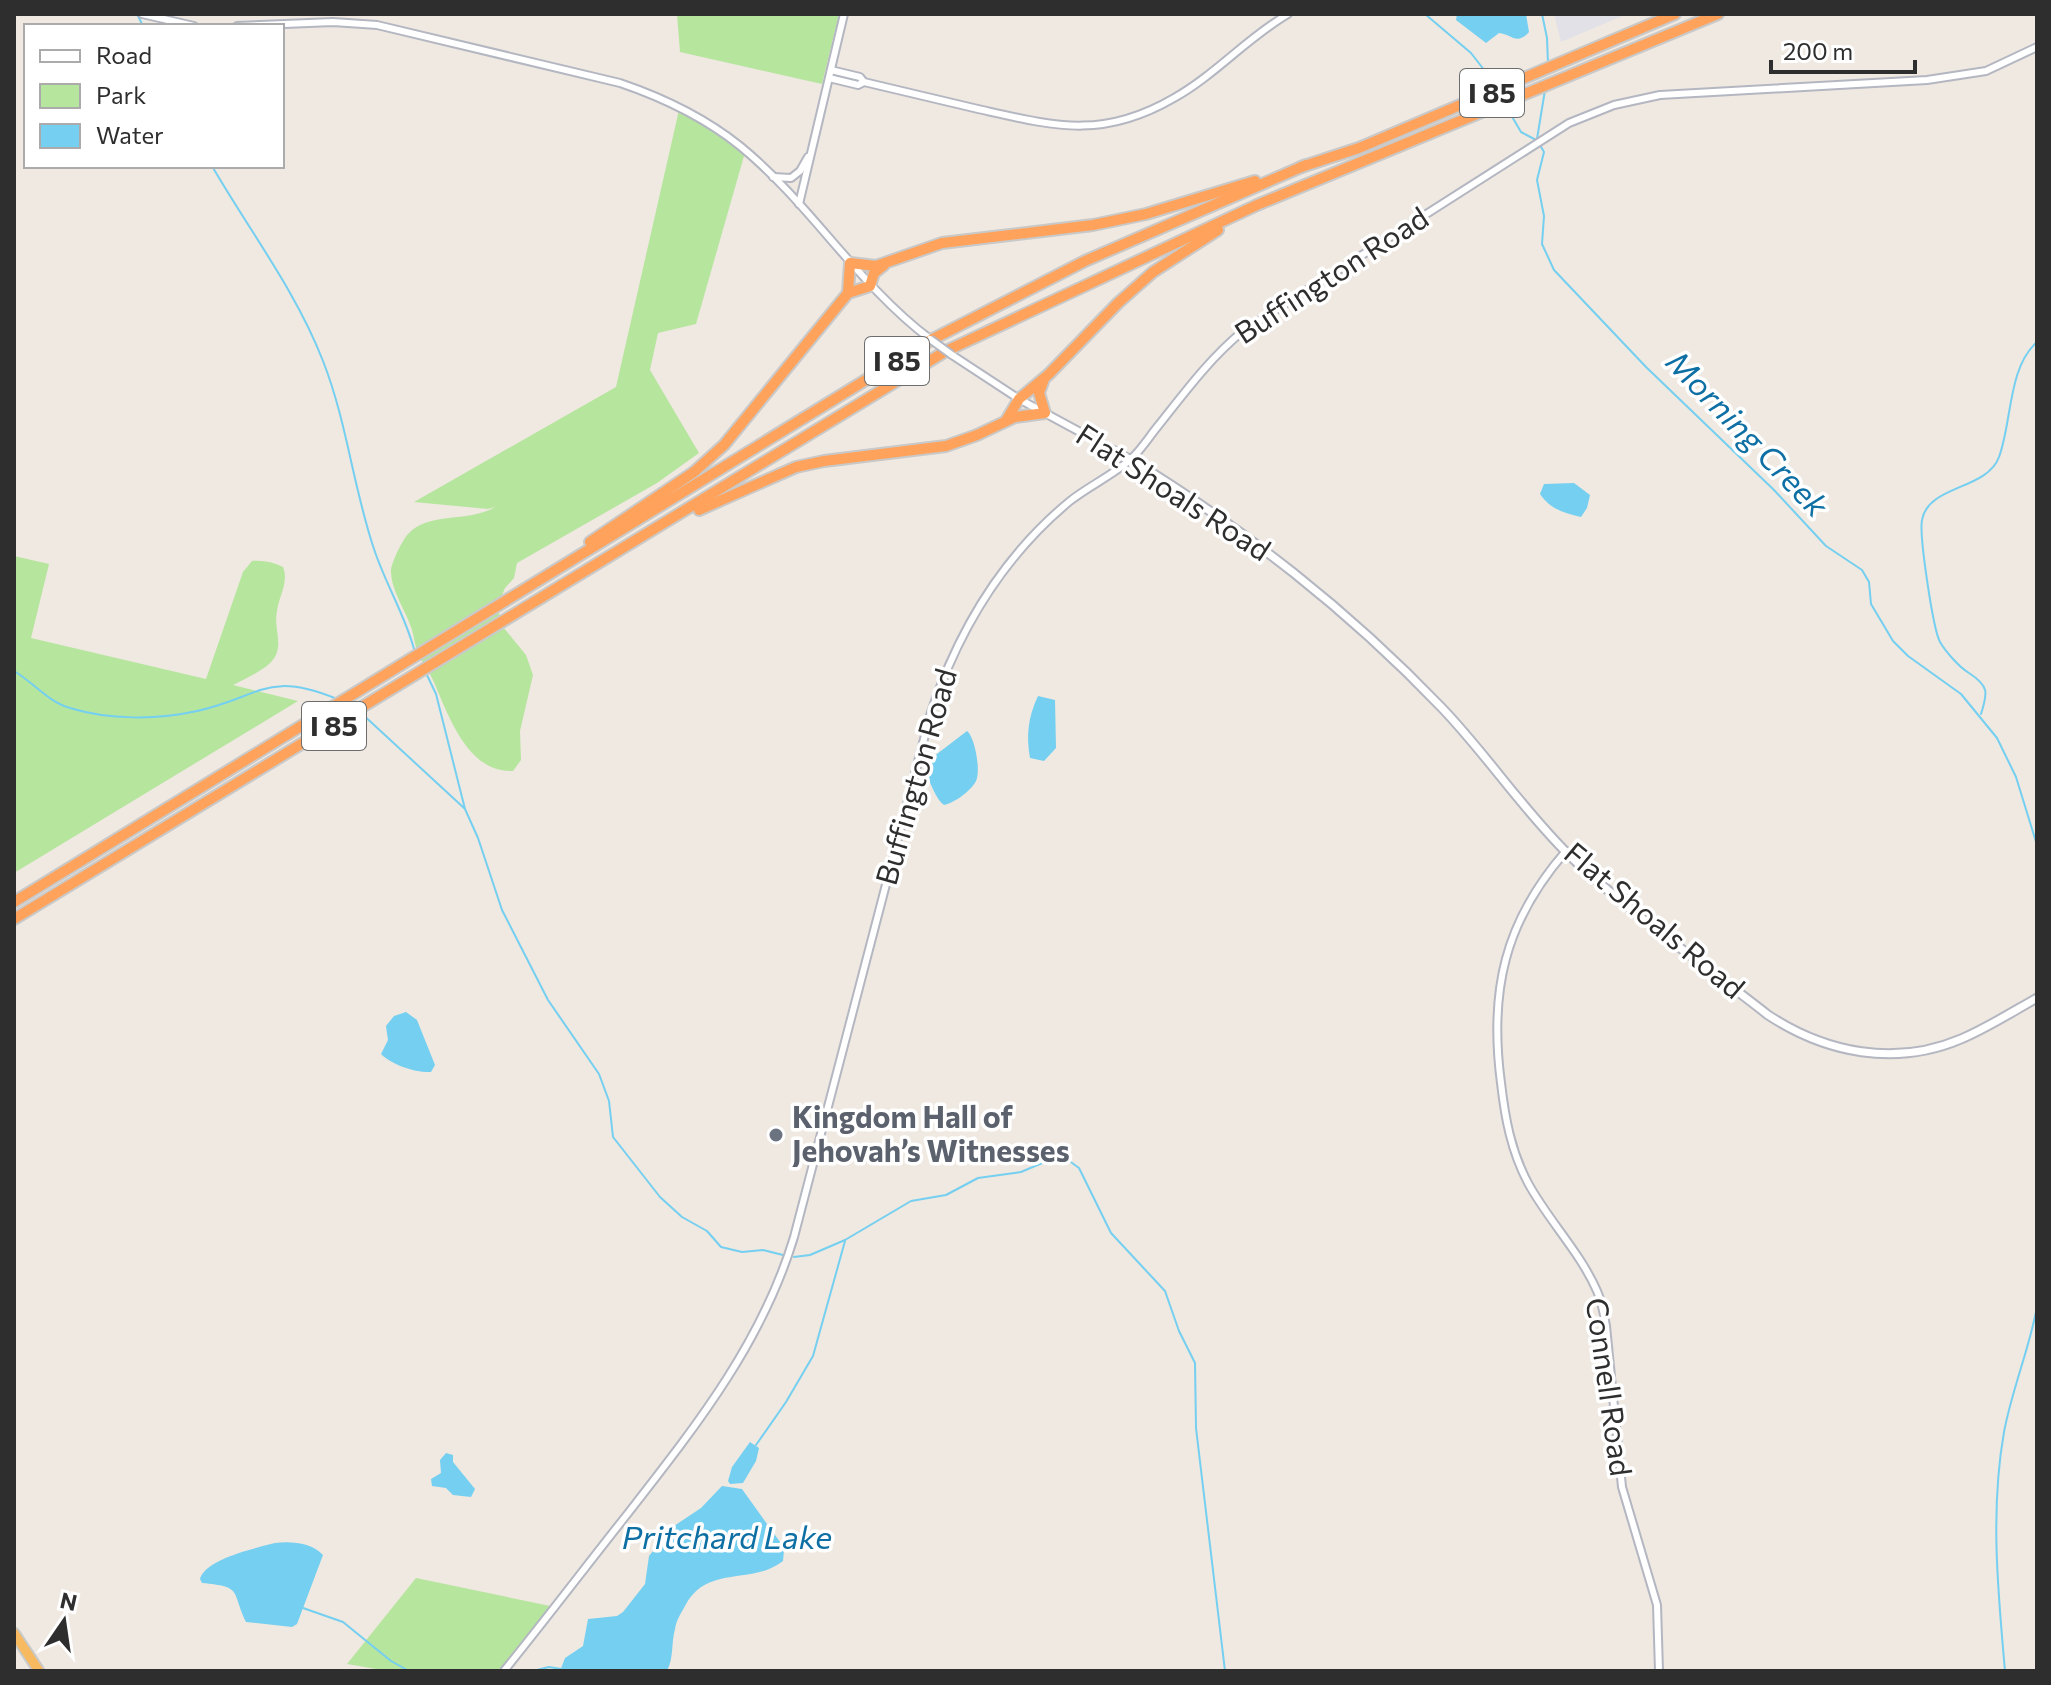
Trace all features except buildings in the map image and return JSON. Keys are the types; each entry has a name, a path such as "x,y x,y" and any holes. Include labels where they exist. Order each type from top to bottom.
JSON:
{"highway":[{"name":"I 85","path":"14,902 931,340 1085,261 1306,165 1359,148 1447,112 1675,14"},
{"name":"I 85","path":"14,919 946,351 1257,205 1718,14"},
{"path":"510,599 694,472 724,445 848,293 870,286 874,273 885,264 942,243 1093,225 1146,214 1306,165"},
{"path":"1007,419 1019,399 1044,379 1153,272 1214,233 1350,165"},
{"path":"848,293 850,263 885,264"},
{"path":"653,531 796,467 946,446 977,435 1007,419 1045,413 1039,393 1044,379"},
{"path":"14,1633 39,1671"}],"main road":[{"name":"Flat Shoals Road","path":"1130,459 1247,535 1305,579 1356,624 1445,712 1566,851 1604,886 1768,1015 1815,1041 1839,1049 1891,1054 1937,1047 1976,1032 2037,998"}],"street":[{"path":"142,14 185,24"},
{"path":"799,204 844,14"},
{"path":"830,74 860,77 864,82 1044,124 1067,127 1110,123 1154,109 1178,96 1288,14"},
{"name":"Flat Shoals Road","path":"284,24 333,22 377,25 620,83 659,97 705,121 742,148 799,204 870,286 916,328 1019,399 1130,459"},
{"name":"Buffington Road","path":"504,1671 681,1445 739,1361 773,1299 794,1237 931,712 959,640 991,586 1031,537 1071,500 1130,459 1210,362 1243,331 1527,148 1592,112 1660,95 1968,75 1986,71 2037,47"},
{"path":"773,177 791,178 800,171 812,151"},
{"name":"Connell Road","path":"1566,851 1527,903 1507,951 1495,1015 1496,1049 1504,1113 1519,1163 1536,1197 1592,1280 1601,1300 1622,1487 1657,1605 1659,1671"}],"shaded area":[{"path":"1554,14 1627,14 1561,42"}],"green space":[{"path":"677,14 839,14 822,84 680,52"},
{"path":"679,110 722,128 746,149 696,324 658,333 650,370 699,453 657,483 517,563 514,578 505,588 497,607 503,627 526,655 533,675 520,731 521,760 513,771 497,769 471,752 453,724 417,650 394,587 393,564 406,537 417,527 427,522 485,512 495,507 488,509 414,502 616,387"},
{"path":"14,556 49,564 31,638 206,679 243,572 252,561 283,567 285,578 276,618 276,655 265,667 233,685 298,701 14,873"},
{"path":"416,1578 555,1607 500,1671 388,1671 347,1664"}],"water":[{"path":"1457,14 1526,14 1529,32 1517,39 1499,33 1486,43 1456,20"},
{"path":"1574,483 1590,495 1581,517 1558,510 1540,494 1544,484"},
{"path":"1038,696 1055,700 1056,748 1044,761 1030,758 1029,750 1030,719"},
{"path":"967,731 976,754 976,781 962,796 944,805 926,774 933,757"},
{"path":"406,1012 417,1020 435,1065 431,1072 404,1068 381,1054 388,1040 386,1026 394,1016"},
{"path":"750,1442 759,1448 756,1461 743,1483 730,1484 732,1467"},
{"path":"446,1453 453,1455 453,1462 475,1489 471,1497 453,1495 446,1488 432,1486 431,1479 441,1473 440,1460"},
{"name":"Pritchard Lake","path":"722,1486 742,1489 780,1542 784,1550 783,1561 757,1573 717,1580 694,1593 676,1623 667,1671 560,1671 565,1658 583,1646 588,1619 617,1616 623,1612 645,1584 649,1556 671,1528 701,1508"},
{"path":"275,1543 301,1544 323,1555 297,1624 292,1627 246,1622 234,1592 224,1586 202,1583 200,1579 204,1572 221,1560"}],"waterway":[{"path":"137,14 142,24"},
{"path":"1425,14 1471,53 1495,84"},
{"name":"Morning Creek","path":"1542,14 1548,64"},
{"name":"Morning Creek","path":"1537,139 1545,90"},
{"path":"1507,108 1521,132 1536,140"},
{"name":"Morning Creek","path":"1540,145 1544,152 1537,180 1544,216 1542,244 1554,270 1646,367 1774,490 1826,546 1862,570 1869,582 1871,604 1893,641 1908,656 1961,694 1997,738 2016,777 2037,845"},
{"path":"213,168 286,285 323,361 338,407 374,549 414,649"},
{"path":"1981,714 1986,695 1983,686 1953,659 1937,634 1930,602 1922,520 1935,500 1983,476 1992,468 2003,443 2016,380 2028,353 2037,342"},
{"path":"14,671 62,705 117,717 182,714 278,686 313,691 337,699"},
{"path":"426,673 436,694 465,809 502,910 548,1000 599,1074 609,1101 613,1137 660,1197 682,1217 707,1231 721,1247 783,1255"},
{"path":"360,712 464,808"},
{"path":"794,1257 810,1255 845,1240 911,1201 946,1195 978,1178 1021,1172 1054,1158 1068,1160 1079,1168 1111,1233 1165,1291 1179,1331 1195,1363 1196,1428 1225,1671"},
{"path":"756,1445 813,1356 845,1241"},
{"name":"Morning Creek","path":"2005,1671 1997,1552 1997,1492 2007,1416 2037,1307"},
{"path":"303,1608 343,1622 391,1661 409,1671"},
{"path":"533,1671 549,1667 561,1669"}],"place":[{"name":"Kingdom Hall of Jehovah’s Witnesses","path":"776,1135"}]}
